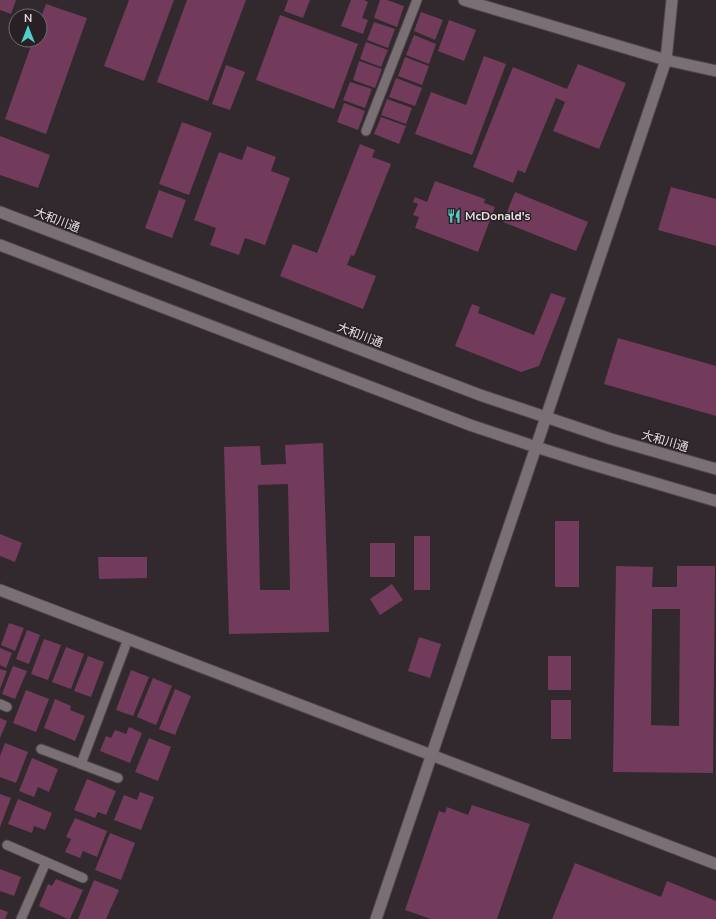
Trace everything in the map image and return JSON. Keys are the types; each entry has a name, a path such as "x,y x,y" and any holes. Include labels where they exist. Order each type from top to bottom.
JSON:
{"street":[{"path":"464,0 666,60 716,71"},
{"path":"376,919 666,60 672,0"},
{"name":"大和川通","path":"0,212 480,395 611,439 716,469"},
{"path":"0,245 470,424 598,467 716,501"},
{"path":"0,590 716,864"}],"lane":[{"path":"366,131 417,0"},
{"path":"81,764 128,639"},
{"path":"42,749 118,778"},
{"path":"7,845 83,878"},
{"path":"21,919 46,862"}],"building":[{"path":"0,0 16,0 13,8 8,8 8,13 0,10"},
{"path":"129,0 174,0 144,81 104,66"},
{"path":"187,0 246,0 208,101 157,82"},
{"path":"288,0 310,0 303,18 284,11"},
{"path":"351,0 364,0 368,2 362,18 368,20 363,34 341,26"},
{"path":"380,0 387,0 404,6 397,27 374,18"},
{"path":"46,4 87,18 46,134 5,119 30,48 48,48 48,8 44,8"},
{"path":"421,12 443,20 435,40 414,31"},
{"path":"280,15 358,44 334,109 256,80"},
{"path":"449,20 476,30 464,61 438,51"},
{"path":"374,22 395,29 388,48 367,40"},
{"path":"414,35 436,44 429,64 406,55"},
{"path":"366,42 388,50 381,67 360,59"},
{"path":"484,56 506,64 472,155 415,134 431,92 466,105"},
{"path":"405,57 429,66 422,85 398,76"},
{"path":"359,61 382,69 375,88 353,80"},
{"path":"578,64 626,83 599,149 553,131 565,102 556,98 525,173 518,170 513,183 473,167 513,67 567,89"},
{"path":"226,65 245,72 230,110 212,104"},
{"path":"396,78 422,88 415,106 389,97"},
{"path":"350,82 372,89 365,108 343,100"},
{"path":"387,99 412,108 406,124 381,115"},
{"path":"344,103 365,111 358,130 337,122"},
{"path":"381,117 406,126 399,144 374,134"},
{"path":"182,122 212,133 189,195 159,184"},
{"path":"0,136 50,155 38,188 0,175"},
{"path":"360,144 375,150 372,157 391,164 354,256 351,255 347,265 376,276 363,309 280,276 293,244 317,253"},
{"path":"247,146 276,157 271,171 290,178 265,245 245,238 239,255 210,245 216,228 194,220 219,152 242,160"},
{"name":"McDonald's","path":"435,181 485,199 484,203 495,207 478,252 415,228 419,217 413,215 418,204 413,202 415,197 427,202"},
{"path":"671,187 716,199 716,246 658,230"},
{"path":"159,190 186,200 172,238 145,228"},
{"path":"515,192 588,222 576,251 503,222"},
{"path":"551,293 566,298 539,366 521,372 455,346 472,304 480,307 478,313 534,335"},
{"path":"618,338 716,366 716,416 604,384"},
{"path":"323,443 329,632 229,634 224,447 260,446 261,465 286,464 285,445","holes":["288,484 290,590 260,590 258,485"]},
{"path":"555,521 579,521 579,587 555,587"},
{"path":"0,534 22,543 15,562 0,556"},
{"path":"414,536 430,536 430,590 414,590"},
{"path":"370,543 395,543 395,577 370,577"},
{"path":"98,557 147,557 147,578 99,579"},
{"path":"616,566 653,567 652,587 677,587 677,566 715,566 713,773 613,772","holes":["652,609 680,609 679,726 651,725"]},
{"path":"392,584 403,600 380,615 370,599"},
{"path":"9,623 24,628 15,651 1,645"},
{"path":"27,630 40,635 29,664 16,659"},
{"path":"419,637 441,644 430,678 408,671"},
{"path":"44,639 61,645 48,680 31,674"},
{"path":"66,647 84,654 71,689 52,682"},
{"path":"0,648 12,653 6,668 0,665"},
{"path":"88,656 104,662 91,697 74,691"},
{"path":"548,656 571,656 571,690 548,690"},
{"path":"13,666 27,671 15,699 2,694"},
{"path":"0,669 7,671 0,689"},
{"path":"131,670 149,677 133,716 116,710"},
{"path":"153,678 172,686 156,725 137,717"},
{"path":"175,689 191,696 175,735 159,729"},
{"path":"26,690 49,699 36,732 13,723"},
{"path":"55,699 71,706 70,710 85,716 75,741 44,728"},
{"path":"551,700 571,700 571,739 551,739"},
{"path":"0,718 7,721 0,738"},
{"path":"129,727 142,733 130,763 100,751 106,736 111,738 115,730 126,734"},
{"path":"149,738 171,747 158,781 135,772"},
{"path":"5,743 28,752 16,783 0,777 0,756"},
{"path":"32,758 58,769 49,792 38,787 34,797 19,791"},
{"path":"87,779 116,791 106,815 98,812 95,818 74,810"},
{"path":"140,792 154,797 141,830 114,820 124,795 137,800"},
{"path":"0,794 11,798 0,827"},
{"path":"18,799 52,813 45,830 34,826 32,833 8,824"},
{"path":"472,805 530,824 497,919 431,919 405,910 439,811 445,813 447,807 468,815"},
{"path":"75,818 107,831 97,857 83,851 80,858 65,852 71,839 66,837"},
{"path":"110,833 135,843 121,880 95,870"},
{"path":"575,863 661,897 667,881 716,901 716,919 552,919"},
{"path":"0,869 21,877 14,896 0,891"},
{"path":"56,879 83,890 70,919 39,906 48,884 52,886"},
{"path":"94,880 119,890 106,919 78,919"},
{"path":"0,909 8,912 5,919 0,919"}],"place":[{"name":"McDonald's","path":"454,216"}]}
